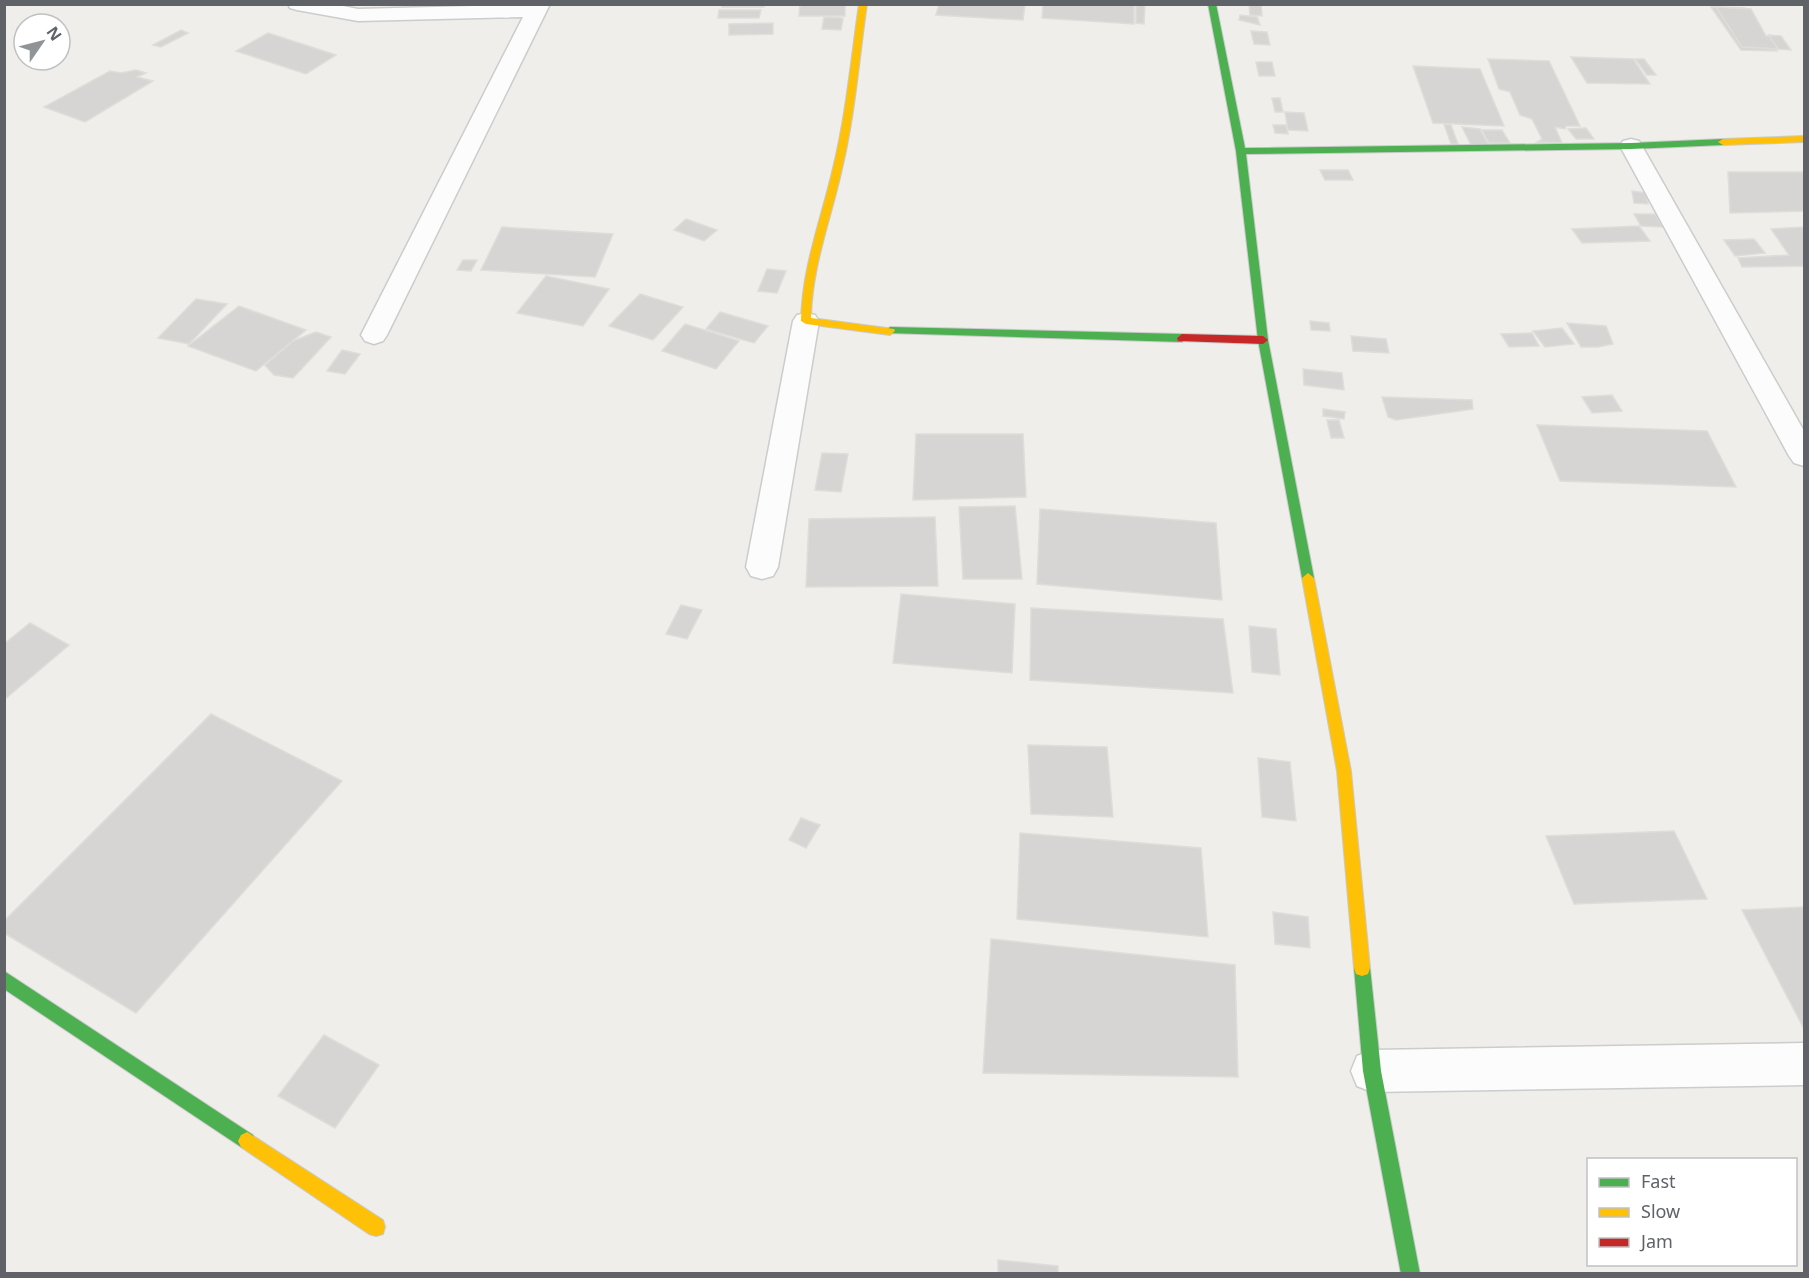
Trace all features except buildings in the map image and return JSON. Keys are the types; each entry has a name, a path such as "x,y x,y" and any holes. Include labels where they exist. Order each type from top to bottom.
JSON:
{"street":[{"path":"297,4 358,15 538,8 374,335"},
{"path":"762,567 806,321 805,296 812,258 838,168 863,4"},
{"path":"1212,4 1241,151 1263,340 1344,771 1372,1071 1411,1274"},
{"path":"1241,151 1631,146 1804,139"},
{"path":"1631,146 1804,456"},
{"path":"806,321 877,331 1263,340"},
{"path":"4,979 376,1227"},
{"path":"1372,1071 1804,1064"}],"traffic: fast":[{"path":"1212,4 1241,151 1263,340 1308,578"},
{"path":"1241,151 1631,146 1723,142"},
{"path":"890,331 1182,338"},
{"path":"1362,968 1372,1071 1411,1274"},
{"path":"4,979 247,1141"}],"traffic: slow":[{"path":"863,4 842,148 808,282 806,321 890,331"},
{"path":"1723,142 1804,139"},
{"path":"1308,578 1344,771 1362,968"},
{"path":"247,1141 376,1227"}],"traffic: jam":[{"path":"1182,338 1263,340"}]}
